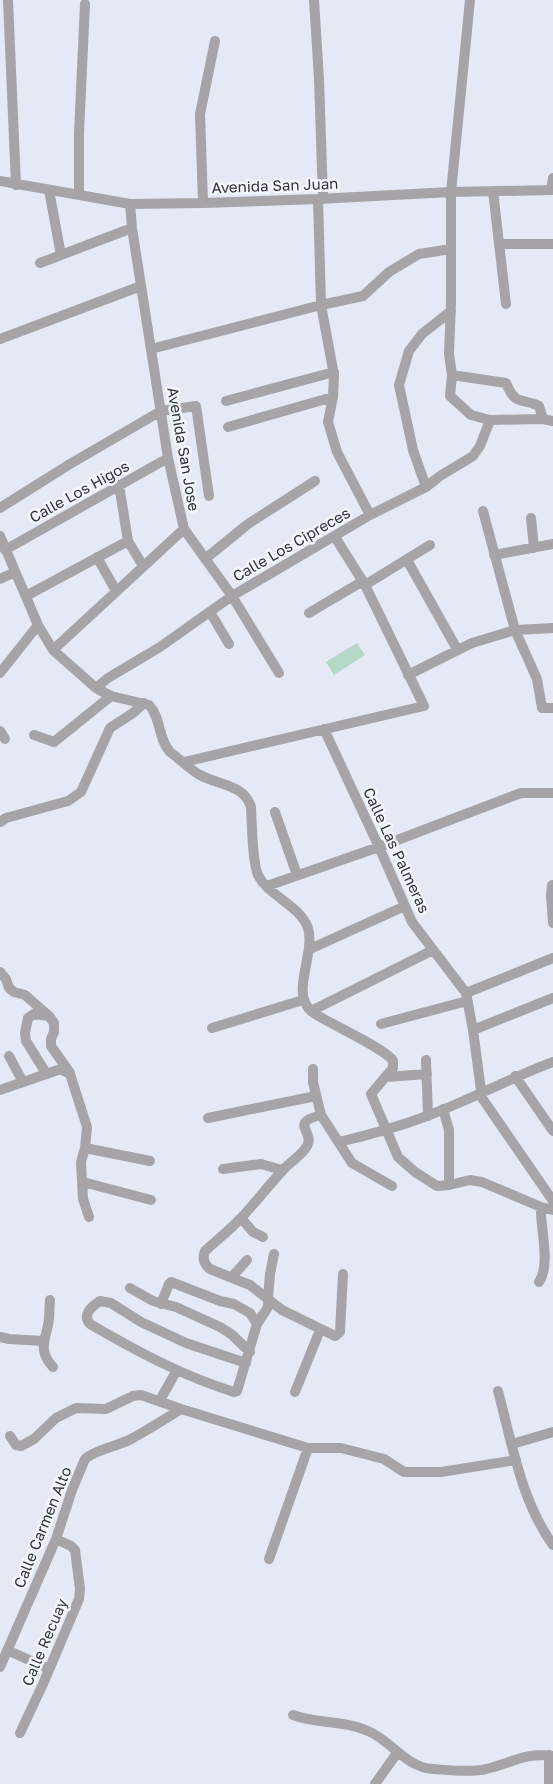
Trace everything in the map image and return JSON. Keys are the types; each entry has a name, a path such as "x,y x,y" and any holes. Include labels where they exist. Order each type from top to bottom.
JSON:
{"street":[{"path":"8,0 16,185"},
{"path":"314,0 319,79 321,305 334,372 333,397 328,422 337,452 370,515"},
{"path":"470,0 450,192 451,311 449,354 452,375 450,396 471,415 490,420 550,418"},
{"path":"79,195 79,132 85,4"},
{"path":"203,203 200,114 215,41"},
{"path":"552,190 553,178"},
{"name":"Avenida San Juan","path":"0,181 130,204 552,190"},
{"path":"49,190 61,255"},
{"path":"493,191 506,304"},
{"name":"Avenida San Jose","path":"130,204 132,228 168,458 184,529 232,596 279,673"},
{"path":"40,263 132,228"},
{"path":"500,244 553,244"},
{"path":"151,349 363,296 389,272 419,254 451,249"},
{"path":"0,339 141,286"},
{"path":"426,487 413,450 399,385 409,351 422,334 451,311"},
{"path":"226,401 334,372"},
{"path":"452,375 506,383 512,396 517,400 539,406 550,418"},
{"path":"228,427 333,397"},
{"path":"0,508 70,464 162,411 196,406 209,496"},
{"name":"Calle Los Cipreces","path":"96,688 108,678 160,647 232,596 370,515 426,487 472,456 480,446 490,420"},
{"name":"Calle Los Higos","path":"5,550 168,458"},
{"path":"205,559 248,524 315,481"},
{"path":"119,485 128,541 143,566"},
{"path":"483,512 515,630 537,679 542,708 553,708"},
{"path":"531,518 534,548"},
{"path":"53,650 184,529"},
{"path":"0,536 38,625 53,650 96,688 111,696 144,703 152,709 165,747 201,776 242,792 249,800 258,875 267,886 302,916 308,928 310,949 303,986 303,1000 311,1011 390,1056 394,1064 371,1094 398,1157 415,1172 437,1186 470,1180 482,1182 541,1207 553,1210"},
{"path":"184,762 424,706 364,583 335,537"},
{"path":"26,596 128,541"},
{"path":"494,555 553,544"},
{"path":"309,614 407,560 430,545"},
{"path":"97,557 116,591"},
{"path":"407,560 456,650"},
{"path":"0,579 15,572"},
{"path":"210,612 229,644"},
{"path":"0,673 38,625"},
{"path":"408,675 472,643 515,630 553,628"},
{"path":"34,735 54,742 111,696"},
{"path":"0,822 6,818 68,801 81,792 110,728 133,713 144,703"},
{"name":"Calle Las Palmeras","path":"324,729 379,846 412,922 466,997 473,1030 481,1092"},
{"path":"267,886 522,793 553,793"},
{"path":"275,812 297,875"},
{"path":"552,885 553,923"},
{"path":"310,949 405,906"},
{"path":"311,1011 433,950"},
{"path":"381,1024 466,997 553,958"},
{"path":"0,972 6,979 9,988 14,992 25,995 49,1016 54,1023 51,1046 70,1074 87,1127 85,1148 80,1162 83,1199 89,1217"},
{"path":"473,1030 553,998"},
{"path":"212,1028 303,1000"},
{"path":"46,1073 26,1040 25,1033 28,1018 34,1014 49,1016"},
{"path":"9,1056 24,1082"},
{"path":"426,1060 428,1116"},
{"path":"339,1142 386,1130 428,1116 515,1076 553,1062"},
{"path":"313,1069 313,1082 320,1115 354,1165 392,1186"},
{"path":"0,1090 46,1073 62,1070 70,1074"},
{"path":"386,1076 427,1074"},
{"path":"515,1076 553,1130"},
{"path":"481,1092 482,1098 553,1201"},
{"path":"208,1118 316,1096"},
{"path":"443,1109 450,1130 449,1185"},
{"path":"320,1115 307,1118 305,1121 304,1124 309,1139 308,1145 282,1170 241,1218 204,1251 204,1254 206,1264 210,1269 250,1285 282,1310 333,1336 339,1334 344,1274"},
{"path":"85,1148 150,1162"},
{"path":"223,1169 261,1164 282,1170"},
{"path":"83,1182 151,1200"},
{"path":"539,1282 542,1278 544,1258 541,1207"},
{"path":"241,1218 253,1232 263,1238"},
{"path":"246,1363 177,1339 141,1322 111,1303 100,1301 89,1310 86,1319 90,1324 132,1349 176,1370 234,1392 237,1390 250,1352 257,1324 268,1307 270,1274 274,1254"},
{"path":"232,1277 247,1260"},
{"path":"162,1304 169,1284 172,1282 234,1304 250,1314 257,1324"},
{"path":"130,1288 162,1304 176,1307 220,1327 231,1334 250,1352"},
{"path":"50,1300 44,1340 44,1354 53,1367"},
{"path":"295,1392 320,1330"},
{"path":"0,1337 44,1340"},
{"path":"160,1400 176,1370"},
{"path":"498,1391 516,1460 533,1512 553,1545"},
{"path":"10,1436 16,1445 21,1446 34,1439 56,1418 76,1408 106,1410 133,1396 141,1395 308,1448 341,1448 384,1459 404,1472 440,1472 516,1460"},
{"name":"Calle Carmen Alto","path":"0,1667 5,1647 56,1539 72,1490 85,1459 89,1455 113,1448 132,1439 182,1409"},
{"path":"512,1444 553,1432"},
{"path":"269,1559 308,1448"},
{"name":"Calle Recuay","path":"20,1733 79,1599 80,1588 75,1550 56,1539"},
{"path":"5,1647 49,1669"},
{"path":"293,1716 343,1724 366,1730 387,1742 397,1753 410,1762 429,1768 486,1770 507,1761 530,1756 551,1756 549,1784"},
{"path":"375,1784 397,1753"}],"green space":[{"path":"357,643 365,655 334,675 326,662"}]}
